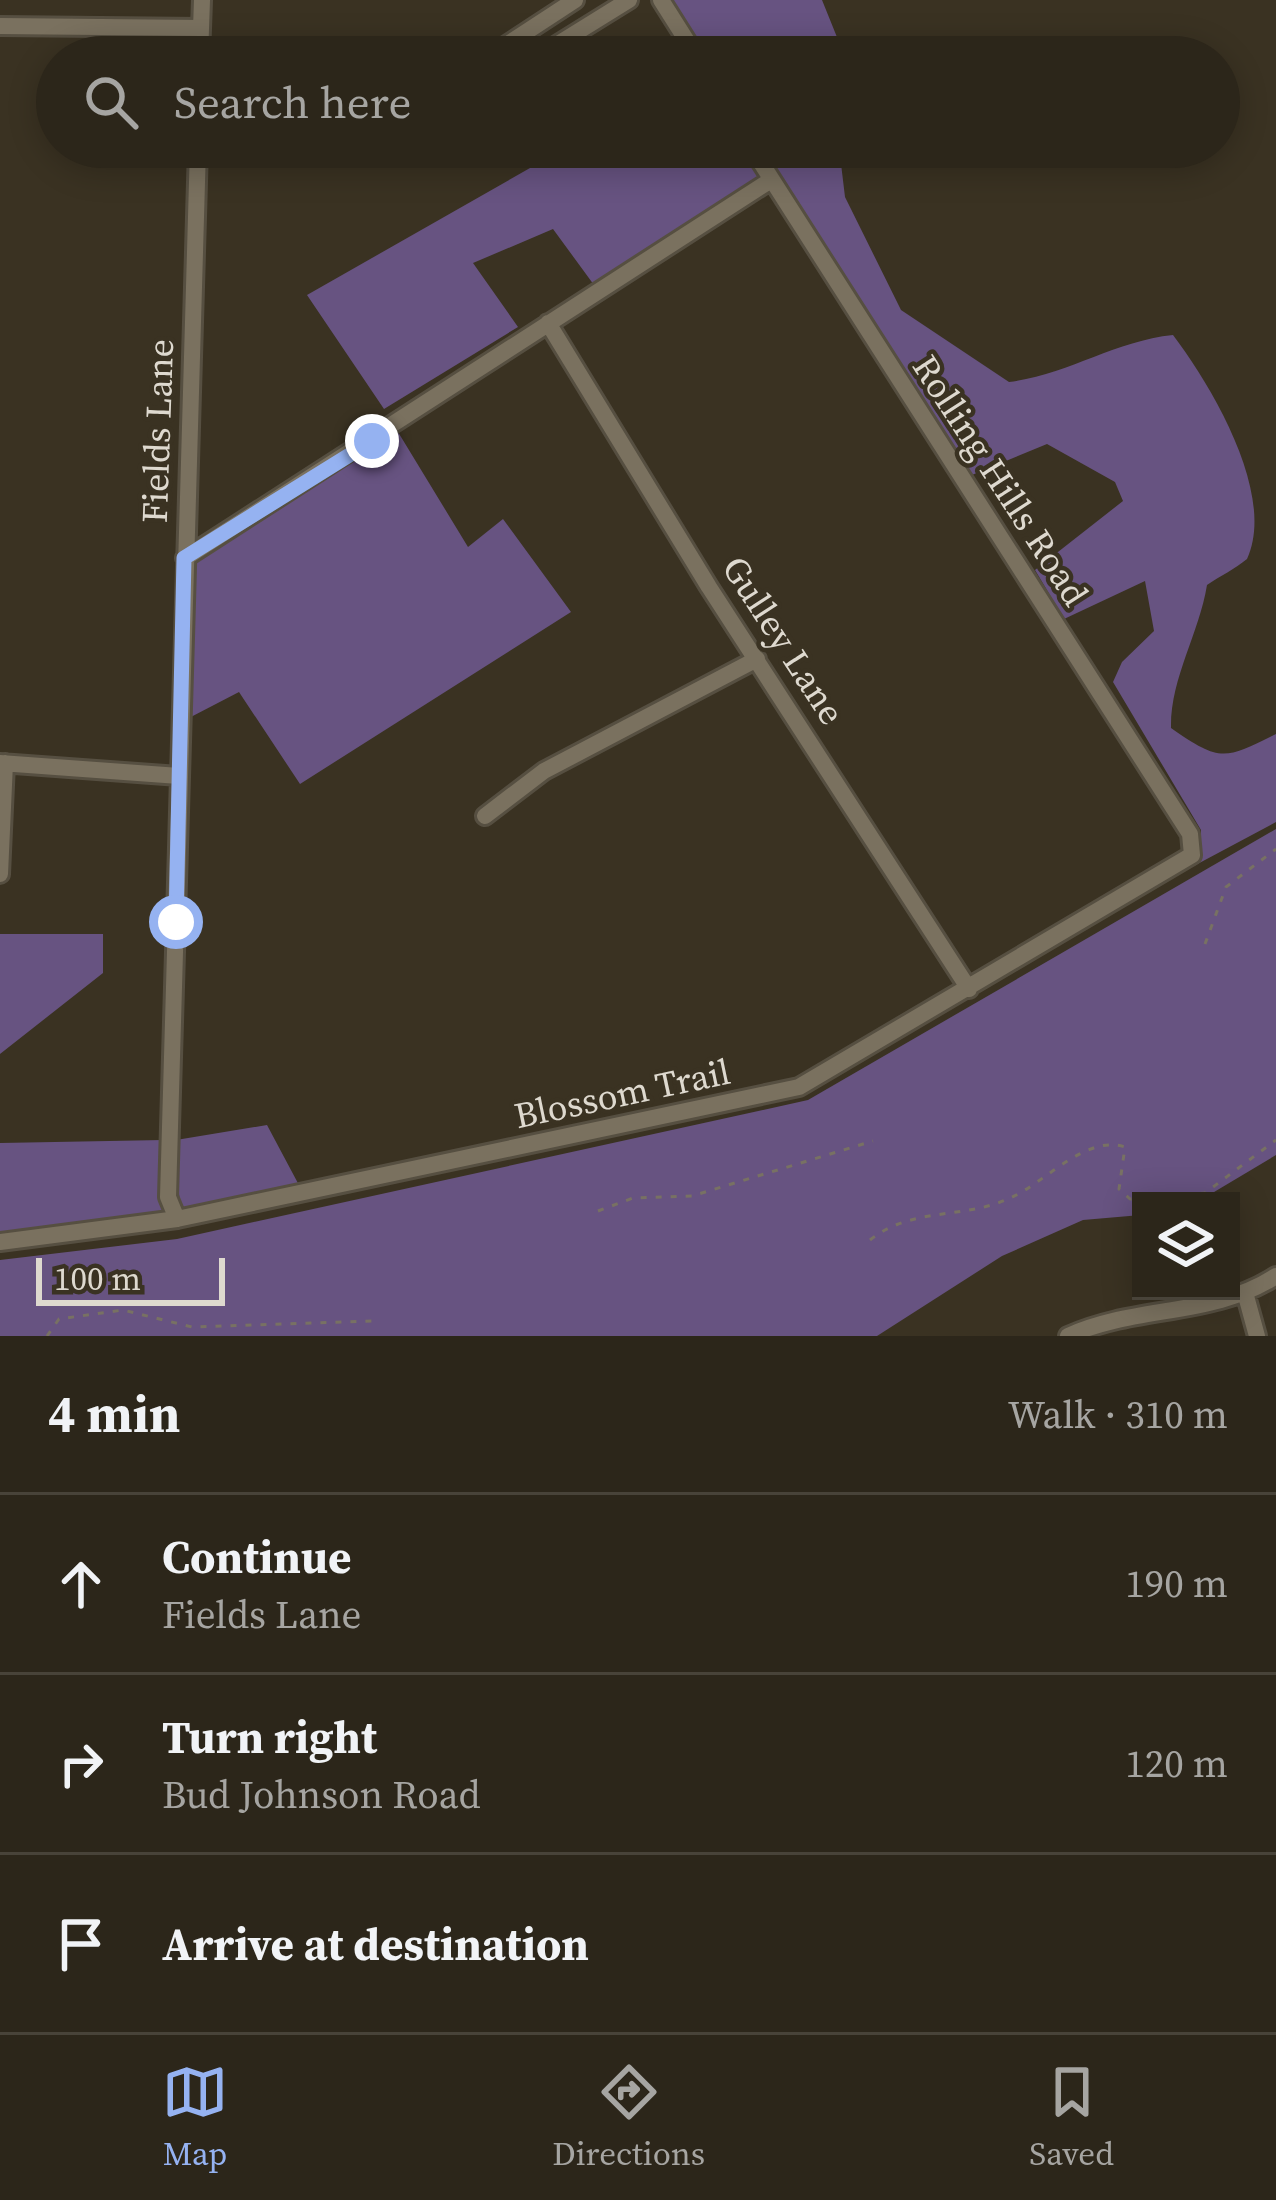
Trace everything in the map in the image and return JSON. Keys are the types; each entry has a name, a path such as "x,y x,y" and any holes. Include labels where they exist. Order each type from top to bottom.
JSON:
{"street":[{"path":"201,36 202,0"},
{"path":"520,36 575,0"},
{"path":"571,36 629,0"},
{"path":"662,0 684,36"},
{"path":"0,26 201,28"},
{"name":"Fields Lane","path":"177,1219 168,1197 197,168"},
{"name":"Rolling Hills Road","path":"764,168 1194,848"},
{"path":"184,558 771,180"},
{"name":"Gulley Lane","path":"548,323 969,989"},
{"path":"484,816 544,771 757,658"},
{"path":"0,874 2,763 179,776"},
{"name":"Blossom Trail","path":"0,1243 177,1219 799,1088 1187,861 1194,848"},
{"path":"1069,1336 1131,1314 1246,1296 1276,1276"},
{"path":"1246,1296 1257,1336"}],"path":[{"path":"1204,944 1226,887 1276,848"},
{"path":"870,1240 928,1213 1001,1202 1102,1144 1124,1148 1119,1189 1130,1199 1204,1193 1276,1140"},
{"path":"598,1211 633,1198 692,1196 873,1141"},
{"path":"47,1336 59,1319 123,1310 192,1327 374,1321"}],"shaded area":[{"path":"669,0 822,0 837,36 692,36"},
{"path":"530,168 755,168 761,178 594,285 553,229 473,263 518,327 384,409 307,295"},
{"path":"772,168 842,168 845,197 901,310 1009,382 1173,335 1206,384 1236,444 1253,505 1254,534 1247,559 1207,585 1175,692 1171,728 1222,754 1276,734 1276,822 1190,868 1201,853 1201,830 1113,682 1122,662 1154,631 1145,581 1064,619 1035,570 1123,501 1115,482 1047,444 967,477"},
{"path":"398,432 468,547 503,519 571,612 300,784 239,692 187,719 190,563"},
{"path":"1276,829 1276,1155 1214,1192 1132,1192 1132,1216 1083,1220 1002,1256 877,1336 0,1336 0,1260 177,1239 808,1100"},
{"path":"0,934 103,934 103,973 0,1054"},
{"path":"267,1125 300,1187 180,1211 176,1140"},
{"path":"163,1140 166,1213 0,1235 0,1143"}],"route":[{"path":"176,922 184,558 372,441"}]}
